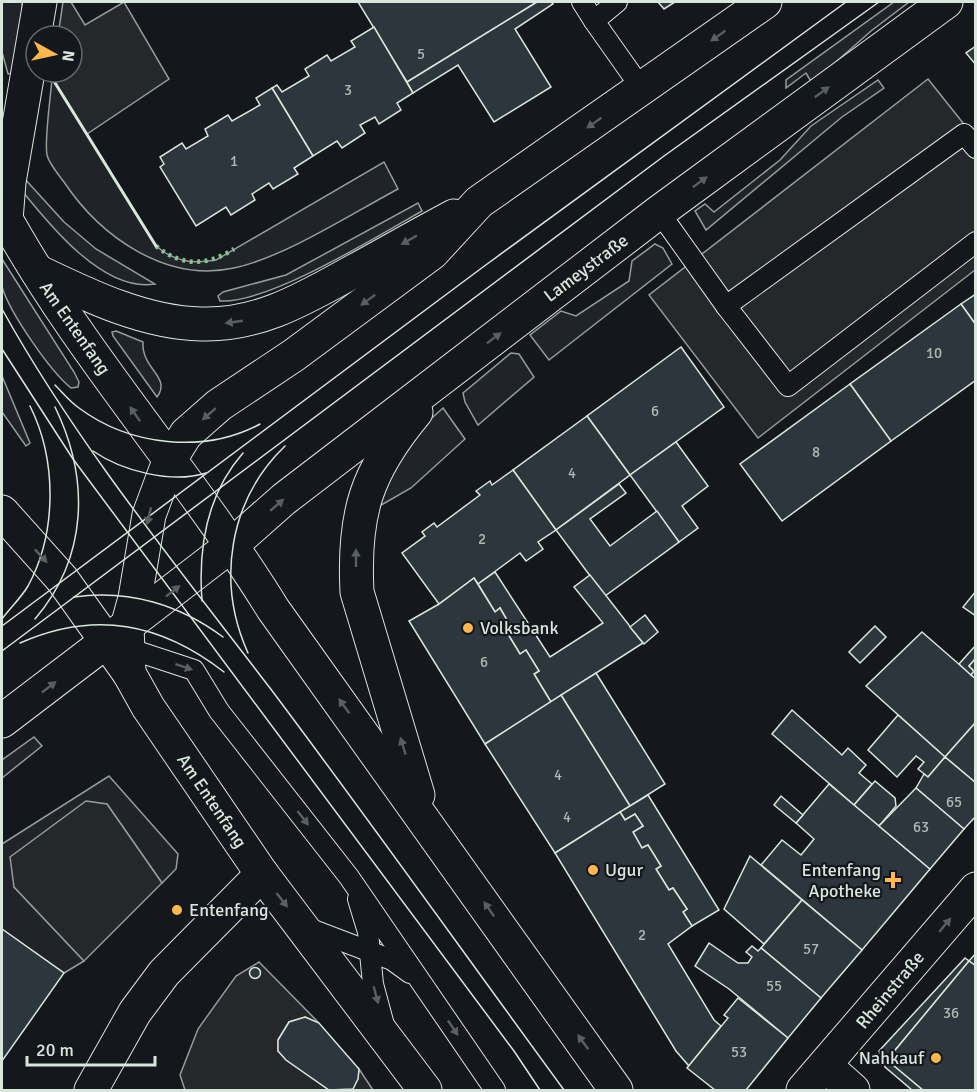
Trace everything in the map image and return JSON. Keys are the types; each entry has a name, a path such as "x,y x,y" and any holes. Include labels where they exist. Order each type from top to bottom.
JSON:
{"main road":[{"name":"Am Entenfang","path":"40,2 4,216 34,269 169,461 233,544"},
{"path":"34,269 88,295 142,314 199,324 228,323 257,318 288,308 479,202 765,2"},
{"name":"Lameystraße","path":"2,721 123,647 284,499 659,212 946,2"},
{"path":"123,647 135,598 149,515 169,461 186,434 219,405 294,355 432,253 479,202"},
{"path":"427,822 357,592 356,558 363,501 377,468 396,435 447,373"},
{"name":"Am Entenfang","path":"2,512 123,647 148,707 262,874 424,1090"},
{"path":"233,544 273,609 616,1090"},
{"path":"91,1090 135,1012 164,973 262,874"},
{"name":"Rheinstraße","path":"802,1090 975,889"},
{"path":"825,1066 854,1090"}],"lane":[{"path":"582,2 642,89"},
{"path":"594,21 617,2"},
{"path":"726,306 964,134 975,148"},
{"path":"659,212 726,306 788,386 975,242"},
{"path":"123,647 194,670 219,711 350,877 495,1090"},
{"path":"350,877 361,906 370,952 373,984 389,1044"},
{"path":"302,926 392,960 420,979"}],"shaded area":[{"path":"2,2 22,2 23,22 14,73 8,74 2,52"},
{"path":"63,2 71,2 85,25 124,2 169,79 87,134 56,84 84,84 84,24 60,24"},
{"path":"894,2 909,2 871,31 812,83 806,73 786,88 786,80"},
{"path":"928,79 975,138 975,270 758,438 649,295"},
{"path":"878,80 884,88 842,117 706,230 695,211 705,204 714,212 780,160 811,126"},
{"path":"51,84 56,84 156,246 170,256 191,262 216,260 384,162 398,189 275,255 234,268 208,271 183,268 159,262 137,251 115,237 96,220 54,169 47,155 46,139"},
{"path":"24,178 64,222 96,249 155,284 135,284 116,278 78,252 45,219 19,187"},
{"path":"418,203 422,211 322,266 266,292 241,299 220,301 218,296 223,292 286,275"},
{"path":"655,244 663,248 672,264 549,360 530,335 561,311 576,316 629,281 632,261"},
{"path":"2,259 74,372 79,382 78,387 71,388 52,369 13,311 2,287"},
{"path":"116,331 143,342 146,359 161,384 157,397 113,336 112,332"},
{"path":"511,353 519,354 534,377 478,425 465,402 463,393"},
{"path":"2,376 30,443 26,446 2,412"},
{"path":"443,408 465,439 411,488 376,508 403,453"},
{"path":"34,737 42,746 2,778 2,760"},
{"path":"109,776 178,854 176,869 162,883 107,804 14,887 84,961 64,973 2,929 2,844"},
{"path":"86,801 107,804 162,883 84,961 14,887 10,857"},
{"path":"259,962 319,1023 305,1017 289,1022 278,1040 278,1051 286,1060 329,1090 185,1090 180,1075 198,1029 236,976"},
{"path":"359,1069 373,1090 350,1090 358,1079"}],"building":[{"path":"358,2 537,2 407,82"},
{"path":"537,2 553,4 515,29 551,87 494,122 458,65 413,93 407,82"},
{"path":"658,2 675,2 664,9"},
{"path":"374,27 413,93 397,103 401,110 379,124 375,117 360,125 365,133 342,148 337,141 313,156 272,88 277,85 282,92 309,76 305,69 327,55 331,61 355,47 351,41"},
{"path":"976,46 976,65 966,53"},
{"path":"272,88 313,156 294,168 298,174 273,189 269,183 252,194 255,200 231,215 226,207 196,226 160,167 164,164 160,157 182,143 186,149 208,136 205,129 228,115 232,121 260,105 256,98"},
{"path":"976,294 976,325 961,304"},
{"path":"961,304 976,325 976,380 891,441 850,384"},
{"path":"681,347 724,407 630,475 587,416"},
{"path":"850,384 891,441 782,521 740,464"},
{"path":"587,416 630,475 556,530 513,470"},
{"path":"676,442 708,486 682,506 698,528 679,542 630,475"},
{"path":"513,470 556,530 538,542 543,549 526,561 520,553 478,584 474,578 439,604 402,553 425,536 422,532 434,523 437,527 480,495 476,491 490,481 492,485"},
{"path":"619,484 626,493 590,519 610,546 657,511 679,542 605,596 556,530"},
{"path":"495,572 550,657 603,623 574,587 590,575 643,643 551,702 534,674 539,671 526,650 520,654 506,631 511,627 500,608 495,612 478,584"},
{"path":"474,578 495,612 500,608 511,627 506,631 520,654 526,650 539,671 534,674 551,702 485,744 409,621 439,604"},
{"path":"976,591 976,616 963,607"},
{"path":"645,615 658,632 644,644 630,627"},
{"path":"875,626 886,637 860,663 849,652"},
{"path":"922,632 976,679 976,722 945,757 866,686"},
{"path":"976,645 976,658 969,666 974,671 971,675 959,664"},
{"path":"976,658 976,679 971,675 974,671 969,666"},
{"path":"596,673 665,784 630,806 561,695"},
{"path":"561,695 630,806 555,853 485,744"},
{"path":"792,710 842,755 848,748 866,765 859,773 872,784 854,805 772,734"},
{"path":"898,715 945,757 928,777 918,769 924,762 916,756 897,777 868,750"},
{"path":"976,722 976,783 945,757"},
{"path":"945,757 976,783 976,816 964,829 916,788 924,774 928,777"},
{"path":"875,781 895,798 896,806 879,826 854,805"},
{"path":"829,784 930,869 862,950 761,865 782,840 801,855 814,839 796,823"},
{"path":"916,788 964,829 930,869 879,826"},
{"path":"648,795 719,910 692,926 683,912 687,909 673,888 669,890 656,869 661,866 648,845 642,848 633,832 643,826 635,814 625,820 620,812"},
{"path":"781,796 803,815 796,823 774,805"},
{"path":"620,812 625,820 635,814 643,826 633,832 642,848 648,845 661,866 656,869 669,890 673,888 687,909 683,912 692,926 668,944 714,1020 721,1026 689,1066 676,1051 555,853"},
{"path":"750,856 802,900 764,944 724,909"},
{"path":"802,900 862,950 821,998 761,948"},
{"path":"2,929 64,973 2,1061"},
{"path":"709,943 738,963 748,963 752,957 746,952 752,946 758,951 761,948 821,998 788,1038 729,989 695,966"},
{"path":"976,953 976,966 969,961"},
{"path":"965,958 969,961 887,1060 923,1090 912,1090 885,1067 879,1051"},
{"path":"969,961 976,966 976,1090 923,1090 887,1060"},
{"path":"255,968 259,969 259,977 255,978 251,977 250,973 251,969"},
{"path":"738,998 788,1038 746,1090 715,1090 687,1068 728,1018 724,1015"},
{"path":"305,1017 319,1023 359,1069 358,1079 353,1089 329,1090 286,1060 278,1051 278,1040 289,1022"}],"tram line":[{"path":"2,626 483,267 846,2"},
{"path":"2,651 664,156 879,2"},
{"path":"2,309 31,359 95,456 381,838 564,1090"},
{"path":"2,349 73,459 514,1051 540,1090"},
{"path":"55,385 76,406 99,421 144,438 168,442 215,440 260,424"},
{"path":"2,619 22,595 38,565 48,520 49,473 39,427 30,406"},
{"path":"35,619 53,595 65,570 74,544 78,517 78,489 74,462 55,407"},
{"path":"248,653 238,626 232,598 231,571 234,543 240,517 251,491 266,467 285,446"},
{"path":"93,451 118,464 148,474 178,477 206,473"},
{"path":"202,601 202,561 207,522 221,486 243,453"},
{"path":"74,597 114,595 153,602 189,616 223,637"},
{"path":"20,643 75,627 101,625 127,627 176,642 224,672"}],"hedge":[{"path":"156,246 175,258 195,262 214,259 234,249"}],"wall":[{"path":"56,84 156,246"}],"place":[{"name":"Volksbank","path":"468,628"},
{"name":"Ugur","path":"593,870"},
{"name":"Entenfang Apotheke","path":"893,880"},
{"name":"Entenfang","path":"177,910"},
{"name":"Nahkauf","path":"936,1058"}]}
